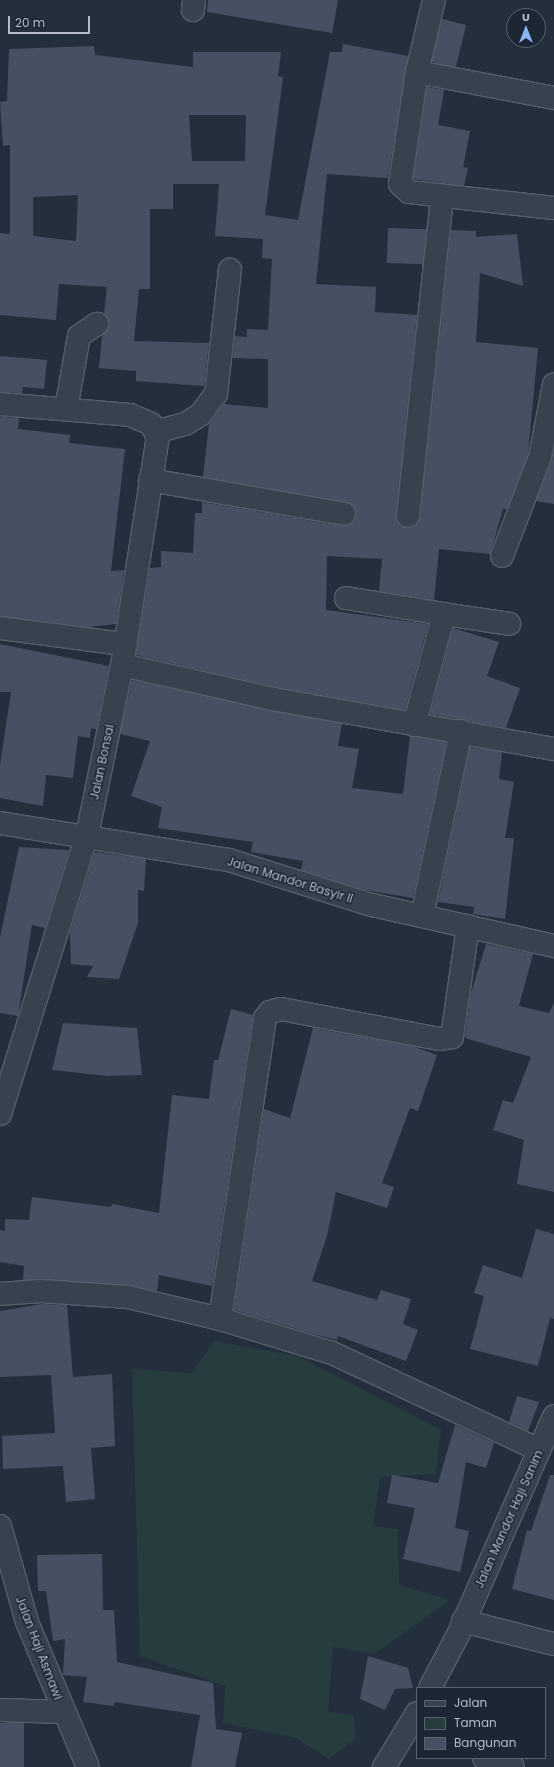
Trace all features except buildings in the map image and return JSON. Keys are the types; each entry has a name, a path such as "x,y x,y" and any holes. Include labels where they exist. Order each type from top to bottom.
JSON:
{"street":[{"path":"434,0 417,72 400,184 409,192 554,208"},
{"path":"417,72 554,98"},
{"path":"408,516 442,196"},
{"path":"0,404 130,415 151,424 155,432 185,424 200,415 216,394 230,270"},
{"path":"66,409 79,336 97,324"},
{"path":"502,556 540,457 554,384"},
{"name":"Jalan Bonsai","path":"0,1114 87,835 122,665 124,644 158,436 155,432"},
{"path":"150,480 344,514"},
{"path":"346,598 509,624"},
{"path":"414,725 444,614"},
{"path":"0,628 124,644"},
{"path":"122,665 273,700 414,725 461,731 554,749"},
{"path":"422,916 461,731"},
{"name":"Jalan Mandor Basyir II","path":"0,824 87,835 229,860 372,905 554,946"},
{"path":"220,1319 265,1018 270,1012 281,1009 440,1039 452,1037 468,926"},
{"path":"0,1294 41,1292 128,1297 220,1319 332,1353 539,1450"},
{"name":"Jalan Mandor Haji Sanim","path":"430,1687 463,1621 554,1416"},
{"name":"Jalan Haji Asmawi","path":"0,1526 27,1622 88,1767"},
{"path":"463,1621 554,1644"},
{"path":"0,1710 64,1712"},
{"path":"384,1767 412,1736 416,1718"},
{"path":"487,1759 514,1767"}],"green space":[{"path":"214,1341 298,1356 441,1430 436,1474 380,1477 373,1526 398,1529 399,1585 450,1600 374,1654 333,1647 328,1712 354,1715 355,1739 329,1759 296,1738 223,1723 225,1686 140,1656 132,1369 192,1373"}]}
